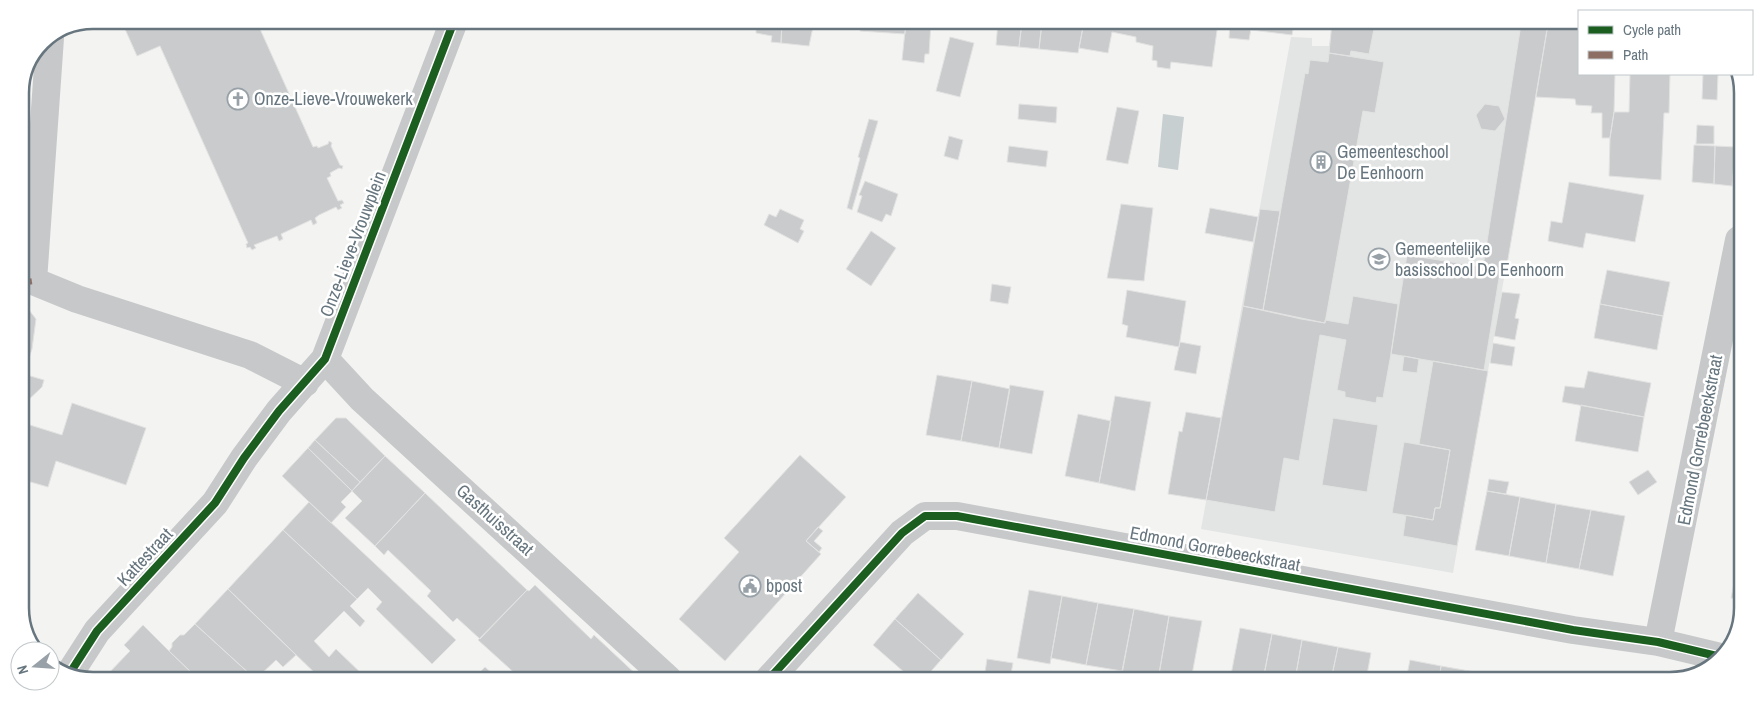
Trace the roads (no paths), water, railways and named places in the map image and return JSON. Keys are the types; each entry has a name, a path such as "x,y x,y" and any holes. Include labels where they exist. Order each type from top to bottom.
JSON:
{"street":[{"name":"Onze-Lieve-Vrouwplein","path":"244,458 279,411 325,359 451,29"},
{"path":"29,252 49,47"},
{"name":"Edmond Gorrebeeckstraat","path":"1658,642 1734,265"},
{"path":"29,283 250,355 305,383"},
{"name":"Gasthuisstraat","path":"325,359 362,398 661,672"},
{"name":"Kattestraat","path":"72,669 97,631 215,503 244,458"},
{"name":"Edmond Gorrebeeckstraat","path":"775,672 902,533 925,516 957,516 1572,630 1658,642 1713,655"}],"place":[{"name":"Onze-Lieve-Vrouwekerk","path":"238,99"},
{"name":"Gemeenteschool De Eenhoorn","path":"1321,162"},
{"name":"Gemeentelijke basisschool De Eenhoorn","path":"1379,259"},
{"name":"bpost","path":"750,586"}]}
